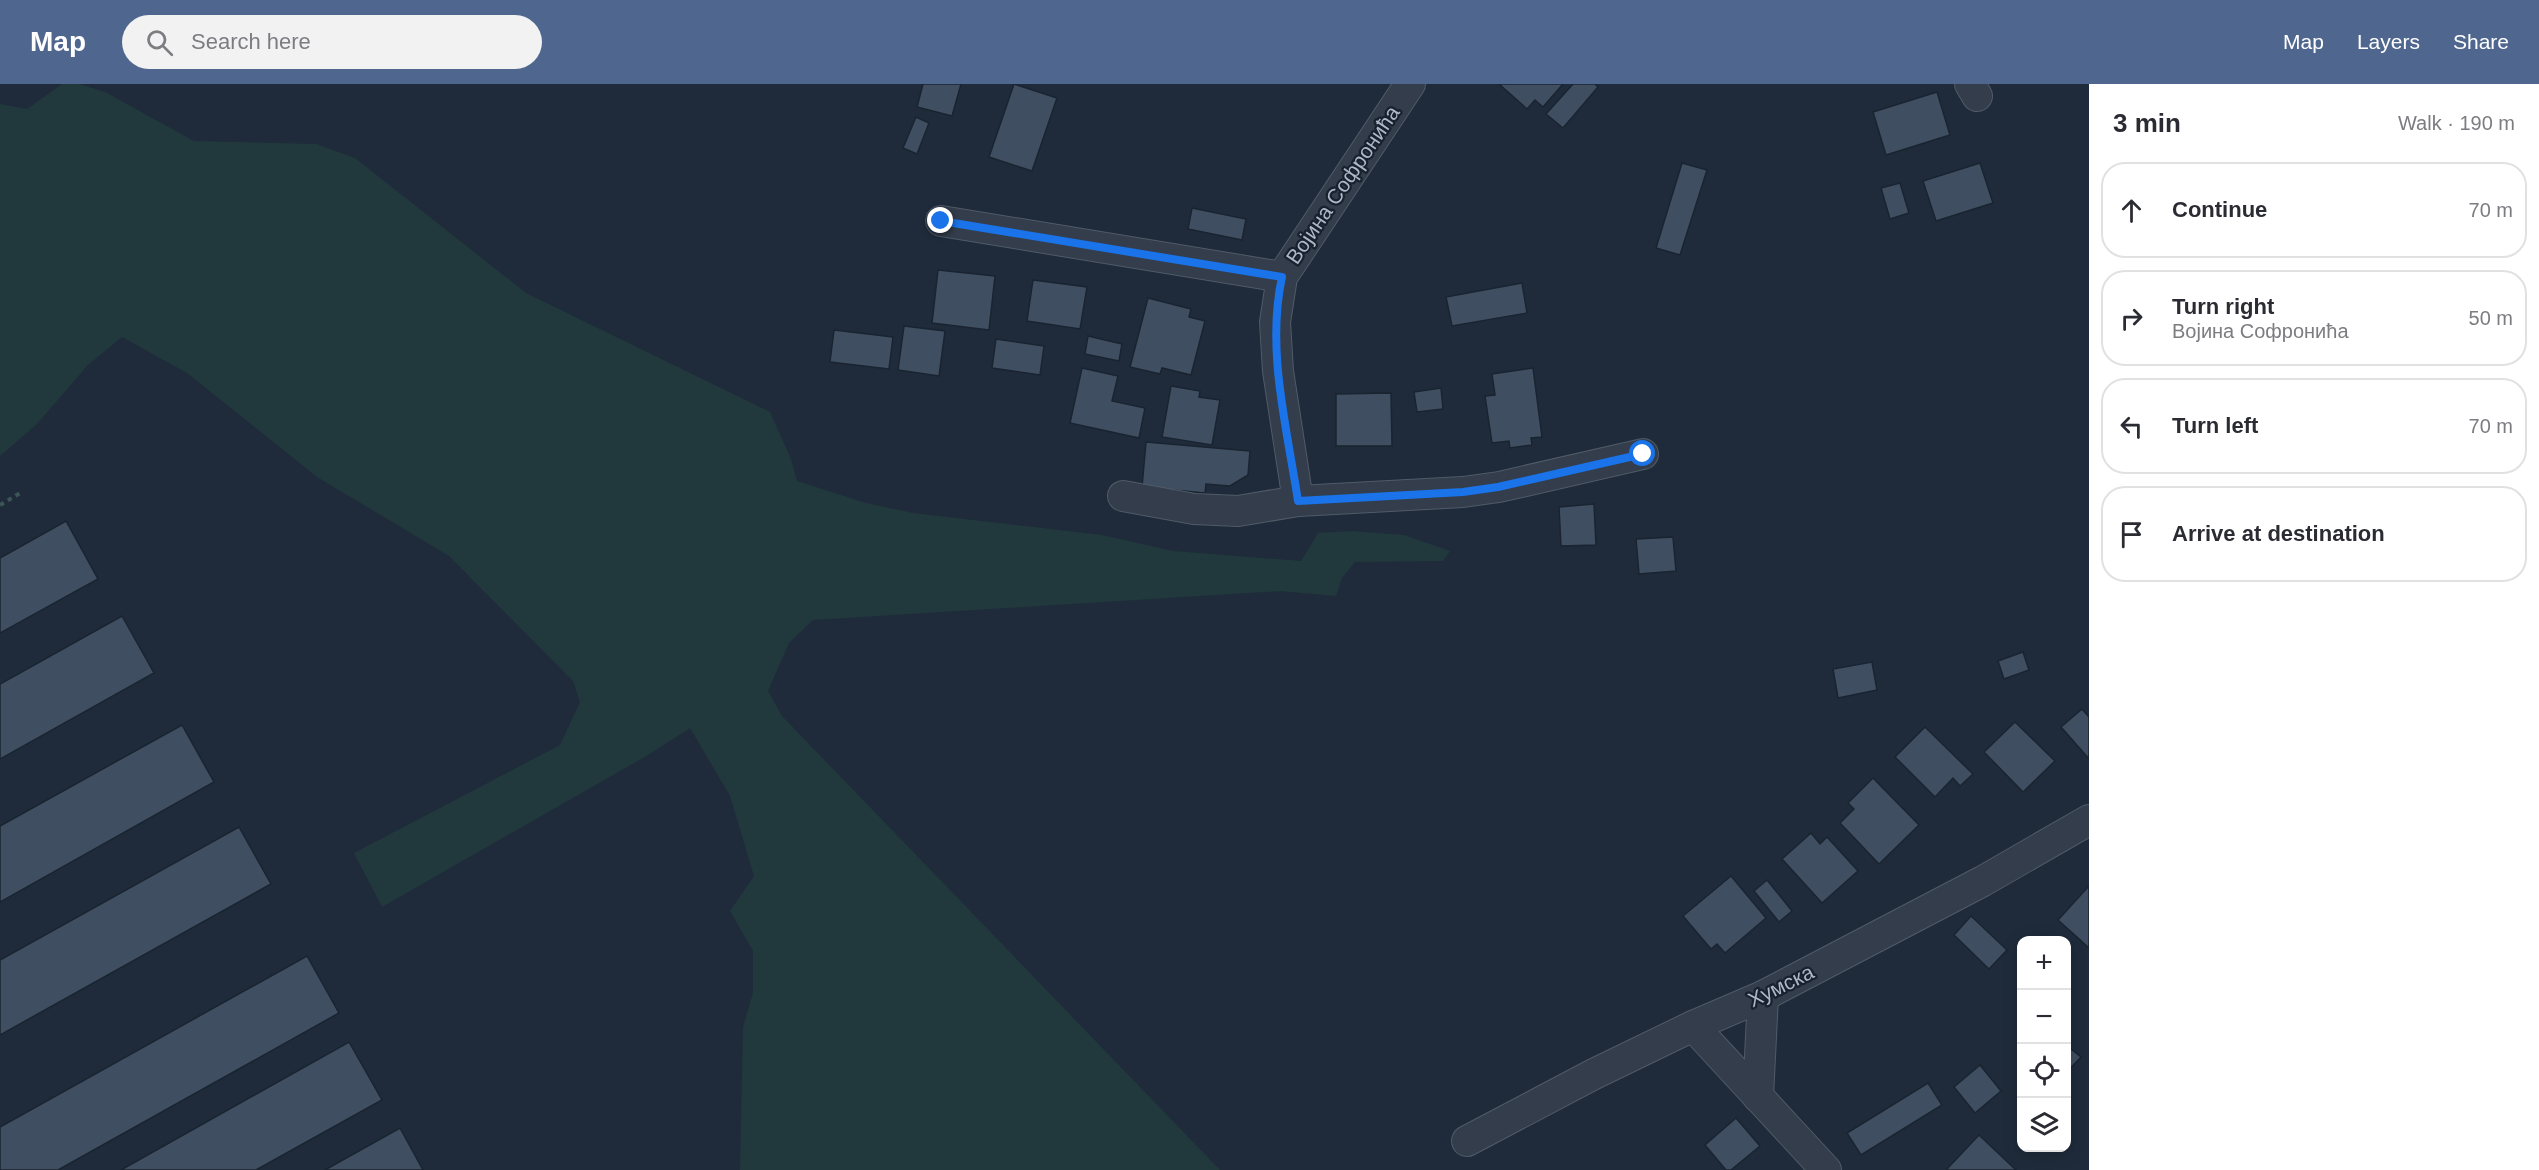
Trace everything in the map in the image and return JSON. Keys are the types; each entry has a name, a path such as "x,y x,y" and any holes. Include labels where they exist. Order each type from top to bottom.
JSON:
{"street":[{"name":"Војина Софронића","path":"1298,501 1278,371 1275,322 1282,277 1410,84"},
{"path":"941,221 1282,277"},
{"path":"1123,496 1219,511 1238,511 1298,501 1463,492 1498,487 1643,454"},
{"name":"Хумска","path":"1467,1141 1694,1026 1763,996 1983,881 2089,820"},
{"path":"1758,1097 1763,996"},
{"path":"1694,1026 1826,1170"}],"path":[{"path":"0,505 22,492"}],"green space":[{"path":"62,84 79,84 105,92 194,141 316,144 355,158 526,293 770,412 791,459 797,481 866,503 913,513 1102,535 1173,551 1301,561 1318,533 1351,531 1404,535 1450,551 1443,561 1355,562 1342,578 1336,596 1281,591 813,620 789,643 768,691 782,716 1220,1170 740,1170 743,1027 753,993 753,951 730,911 754,876 730,796 690,728 648,755 382,907 354,853 560,745 580,702 573,681 449,556 317,477 187,373 122,337 88,365 36,425 0,456 0,104 27,109"}],"building":[{"path":"923,84 961,84 952,116 917,107"},
{"path":"1014,84 1057,98 1032,171 989,157"},
{"path":"1499,84 1563,84 1543,107 1535,100 1527,109"},
{"path":"1573,84 1595,84 1598,87 1563,128 1546,114"},
{"path":"1937,92 1950,135 1886,155 1873,112"},
{"path":"916,117 929,123 917,154 903,148"},
{"path":"1682,163 1707,170 1680,255 1656,248"},
{"path":"1980,163 1993,203 1936,221 1923,181"},
{"path":"1900,183 1909,213 1890,219 1881,188"},
{"path":"1192,208 1246,219 1242,240 1188,229"},
{"path":"938,270 995,276 989,330 932,323"},
{"path":"1033,280 1087,287 1080,329 1027,321"},
{"path":"1522,283 1527,313 1452,326 1446,297"},
{"path":"1148,298 1191,309 1189,317 1205,321 1191,375 1162,368 1160,374 1130,367"},
{"path":"904,326 945,331 939,376 898,370"},
{"path":"834,330 893,337 889,369 830,362"},
{"path":"1088,336 1122,344 1119,361 1085,354"},
{"path":"996,339 1044,346 1040,375 992,368"},
{"path":"1082,368 1118,376 1112,401 1145,408 1139,438 1070,423"},
{"path":"1533,368 1542,437 1531,438 1532,445 1510,448 1509,441 1492,443 1485,396 1495,395 1492,374"},
{"path":"1171,386 1200,391 1199,397 1220,400 1212,445 1162,437"},
{"path":"1441,388 1443,409 1417,412 1414,392"},
{"path":"1391,393 1392,446 1336,446 1336,394"},
{"path":"1146,442 1250,451 1248,475 1230,486 1206,484 1205,493 1142,487"},
{"path":"1594,504 1596,545 1561,546 1559,507"},
{"path":"66,521 98,579 0,633 0,558"},
{"path":"1673,537 1676,571 1639,574 1636,539"},
{"path":"122,616 154,673 0,759 0,684"},
{"path":"2023,652 2029,670 2004,679 1998,661"},
{"path":"1872,662 1877,690 1838,698 1833,669"},
{"path":"2082,709 2089,717 2089,759 2061,727"},
{"path":"2015,722 2055,761 2023,792 1984,752"},
{"path":"182,725 214,782 0,902 0,826"},
{"path":"1925,727 1973,774 1960,786 1953,778 1935,797 1895,757"},
{"path":"1873,778 1919,825 1879,864 1840,823 1854,809 1848,803"},
{"path":"239,827 271,884 0,1035 0,960"},
{"path":"1811,833 1820,844 1827,837 1858,871 1822,903 1782,859"},
{"path":"1731,876 1766,918 1725,953 1717,944 1711,949 1683,916"},
{"path":"1767,880 1792,911 1779,922 1754,891"},
{"path":"2088,887 2089,889 2089,948 2058,920"},
{"path":"1971,916 2007,950 1989,969 1954,935"},
{"path":"307,956 339,1013 58,1170 0,1170 0,1127"},
{"path":"349,1042 382,1100 256,1170 121,1170"},
{"path":"2071,1049 2081,1057 2071,1068"},
{"path":"1980,1065 2001,1091 1975,1113 1954,1087"},
{"path":"1928,1083 1942,1105 1861,1155 1847,1133"},
{"path":"1736,1118 1760,1146 1731,1170 1726,1170 1705,1145"},
{"path":"400,1128 423,1170 325,1170"},
{"path":"1979,1135 2016,1170 1946,1170"}],"route":[{"path":"941,221 1282,277 1275,322 1278,371 1298,501 1463,492 1498,487 1643,454"}]}
